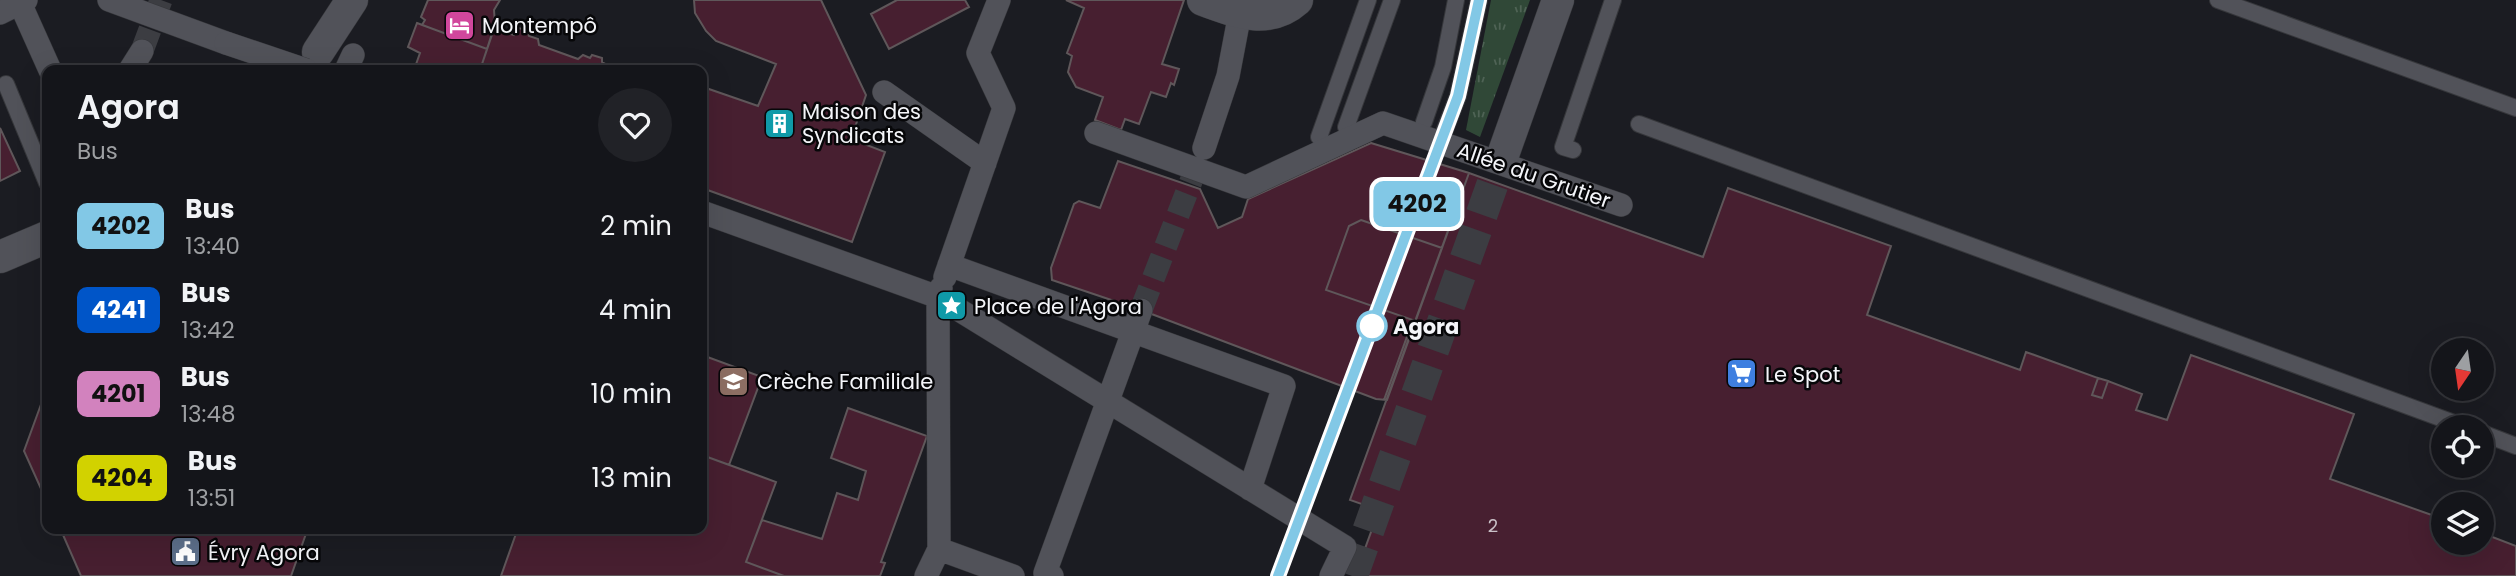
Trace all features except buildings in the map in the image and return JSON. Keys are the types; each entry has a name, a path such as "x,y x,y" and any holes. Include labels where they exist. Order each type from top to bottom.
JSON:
{"street":[{"path":"109,0 226,43 312,61 352,0"},
{"path":"926,576 939,548 944,282 1004,108 978,53 999,0"},
{"path":"1203,0 1240,13 1264,15 1286,9 1297,0"},
{"path":"1504,152 1558,0"},
{"path":"15,4 47,65"},
{"path":"1204,148 1228,76 1240,13"},
{"path":"884,92 985,163"},
{"name":"Allée du Grutier","path":"1097,133 1246,187 1383,123 1620,205"},
{"path":"707,213 944,282 1138,320 1284,386 1250,489"},
{"path":"0,257 42,239"},
{"path":"944,282 1108,402 1345,547 1331,576"},
{"path":"1052,576 1045,573 1138,320"},
{"path":"939,548 1013,576"}],"lane":[{"path":"1319,137 1368,0"},
{"path":"1346,127 1392,0"},
{"path":"1424,122 1443,67 1456,0"},
{"path":"1444,132 1458,96 1479,0"},
{"path":"1573,150 1563,147 1614,0"},
{"path":"2218,0 2516,108"},
{"path":"6,84 42,171"},
{"path":"1639,124 2432,415"},
{"path":"2494,438 2516,446"}],"green space":[{"path":"1491,0 1530,0 1480,137 1466,130"}],"tunnel":[{"path":"142,51 161,0"},
{"path":"1352,576 1504,152"},
{"path":"1141,310 1202,153"}],"bus line":[{"name":"4202","path":"1278,576 1458,96 1479,0"}],"place":[{"name":"Montempô","path":"459,25"},
{"name":"Maison des Syndicats","path":"779,123"},
{"name":"Place de l'Agora","path":"951,306"},
{"name":"Agora","path":"1372,326"},
{"name":"Le Spot","path":"1742,374"},
{"name":"Crèche Familiale","path":"734,381"},
{"name":"Évry Agora","path":"185,552"}]}
